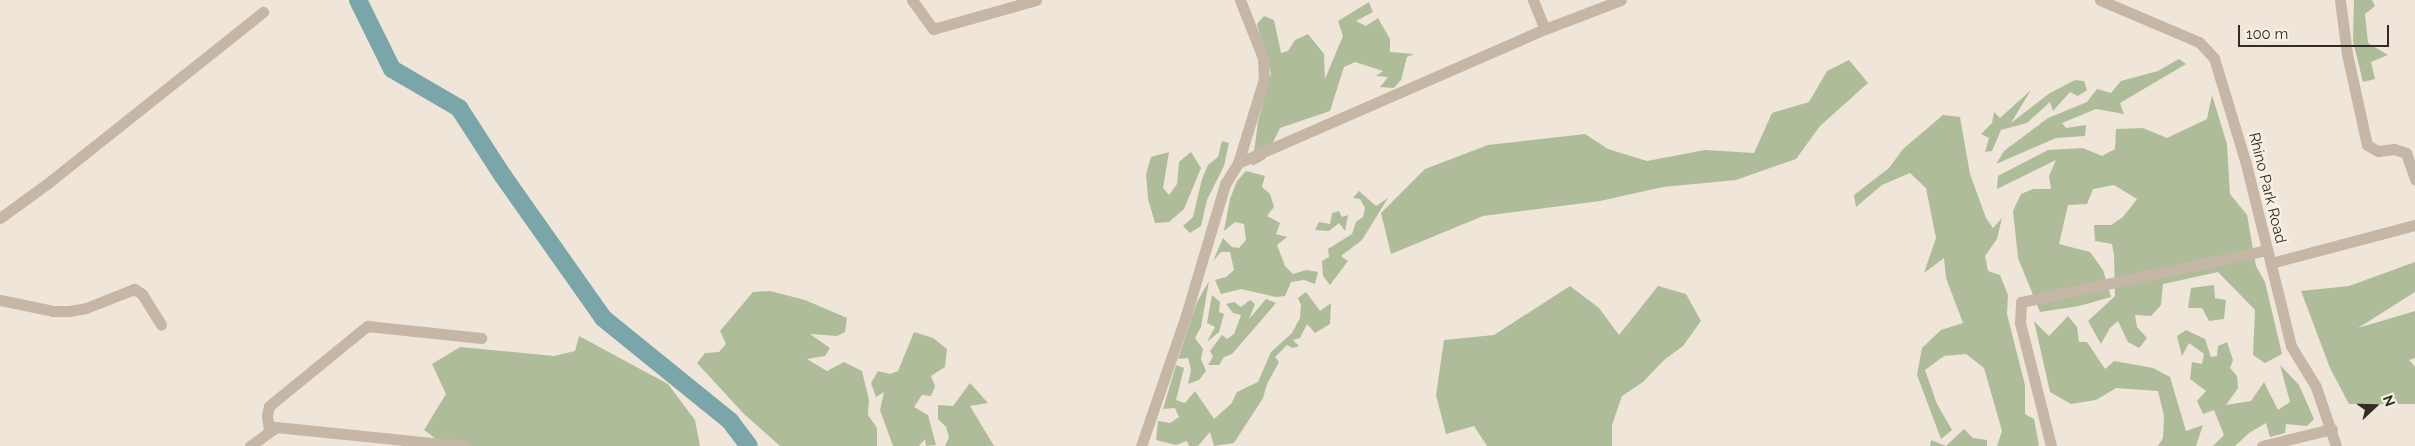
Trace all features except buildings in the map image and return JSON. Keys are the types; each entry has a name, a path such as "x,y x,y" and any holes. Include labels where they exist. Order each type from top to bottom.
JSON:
{"street":[{"path":"912,0 933,29 1036,0"},
{"path":"1141,446 1186,315 1225,184 1238,163 1264,79 1263,58 1240,0"},
{"path":"1533,0 1545,30"},
{"path":"1238,163 1545,30 1621,0"},
{"name":"Rhino Park Road","path":"2100,0 2199,42 2214,58 2246,164 2292,346 2313,381 2332,429 2336,446"},
{"path":"2340,0 2347,54 2368,145 2378,151 2394,149 2406,153 2415,179"},
{"path":"0,218 48,184 263,12"},
{"path":"2271,263 2415,226"},
{"path":"2051,446 2020,323 2021,302 2267,250"},
{"path":"0,300 53,311 78,310 134,289 142,294 161,324"},
{"path":"269,430 267,415 269,406 367,326 481,338"},
{"path":"250,446 269,430 282,427 464,446"},
{"path":"2262,446 2332,429"}],"green space":[{"path":"2354,0 2372,0 2375,6 2365,14 2368,43 2388,55 2371,62 2375,79 2363,82 2353,41"},
{"path":"1369,2 1373,12 1356,21 1366,26 1378,18 1390,39 1390,52 1414,54 1407,57 1401,80 1394,88 1380,87 1388,77 1376,76 1383,71 1355,62 1344,67 1330,111 1280,128 1265,159 1252,166 1258,122 1271,73 1257,24 1264,16 1274,20 1281,53 1288,51 1295,40 1308,34 1324,54 1325,79 1343,36 1338,21"},
{"path":"2179,59 2186,64 2120,103 2124,114 2096,109 2062,123 2066,128 2086,125 2085,136 2056,138 1996,164 2004,151 2048,118 2087,102 2097,89 2111,93 2121,81 2158,71"},
{"path":"1849,60 1868,83 1820,126 1796,159 1736,180 1663,187 1600,201 1483,216 1391,254 1381,213 1425,169 1488,145 1585,134 1608,149 1647,161 1705,150 1754,153 1772,113 1809,102 1827,71"},
{"path":"2075,80 2084,81 2087,90 2078,96 2070,92 2053,111 2050,102 2027,123 2001,130 1992,151 1985,152 1989,138 1981,134 1992,123 1994,112 2000,118 2031,90 2011,123 2050,93"},
{"path":"2212,95 2227,144 2230,194 2247,215 2256,266 2265,282 2282,354 2265,363 2253,355 2255,310 2218,272 2163,284 2161,305 2151,316 2135,315 2137,327 2147,338 2139,348 2128,342 2118,321 2110,328 2101,344 2088,321 2115,296 2114,255 2112,244 2095,241 2094,225 2111,225 2123,217 2137,199 2114,185 2093,189 2087,204 2068,205 2059,244 2090,252 2103,270 2111,297 2079,306 2040,312 2018,258 2013,211 2021,194 2033,189 2051,189 2049,176 2056,160 1997,189 1998,176 2048,150 2083,148 2102,156 2115,149 2116,129 2143,128 2167,138 2207,119"},
{"path":"1943,115 1960,117 1970,174 1986,218 1993,228 2002,218 1997,239 1985,256 1988,271 2000,275 2008,295 2007,314 2025,385 2025,414 2034,419 2039,445 2037,446 1997,446 2002,431 1984,368 1966,354 1944,356 1925,370 1937,404 1952,430 1941,439 1917,375 1922,348 1941,330 1963,323 1946,278 1944,258 1924,273 1936,238 1926,188 1910,173 1882,185 1856,207 1854,195 1889,168 1903,149"},
{"path":"1222,141 1229,143 1224,166 1207,200 1201,226 1190,233 1183,226 1193,217 1202,179 1208,165 1218,157"},
{"path":"1169,152 1163,188 1169,195 1177,184 1179,162 1191,152 1201,168 1184,209 1169,222 1155,223 1148,199 1146,174 1151,157"},
{"path":"1246,171 1265,176 1262,187 1270,194 1274,207 1267,216 1280,223 1276,234 1287,237 1277,245 1285,266 1293,274 1306,270 1318,272 1315,284 1304,280 1291,282 1285,296 1276,297 1241,289 1221,294 1215,280 1226,277 1234,270 1230,252 1221,252 1213,261 1223,238 1232,247 1239,248 1246,240 1244,224 1235,222 1224,231 1230,199 1237,181"},
{"path":"1359,191 1376,206 1388,198 1362,240 1341,256 1348,261 1330,285 1323,276 1322,261 1329,257 1328,249 1352,234 1356,222 1363,217 1365,208 1360,199 1353,198"},
{"path":"1339,211 1342,217 1348,215 1345,231 1339,223 1329,231 1315,230 1319,222 1330,224 1332,213"},
{"path":"2415,262 2415,292 2358,328 2415,311 2415,358 2409,360 2415,367 2415,404 2349,404 2330,368 2301,291 2349,286"},
{"path":"1209,281 1201,327 1195,338 1203,349 1201,359 1206,371 1199,380 1188,384 1191,370 1188,358 1178,359 1197,302"},
{"path":"2214,285 2215,298 2226,300 2224,319 2209,321 2202,308 2188,308 2191,288"},
{"path":"1570,286 1599,308 1619,335 1658,286 1686,294 1701,321 1683,346 1664,360 1643,382 1622,396 1612,425 1612,446 1487,446 1474,426 1446,434 1436,395 1444,340 1494,335"},
{"path":"770,291 805,300 847,318 845,332 837,336 810,334 830,348 825,356 807,359 827,371 844,362 862,371 869,400 868,415 877,428 877,446 780,446 744,414 697,363 705,353 719,352 726,344 720,331 753,292"},
{"path":"1306,292 1320,311 1331,303 1330,324 1315,333 1307,324 1300,338 1293,340 1299,346 1293,348 1287,345 1275,357 1279,362 1267,384 1263,398 1234,443 1214,446 1210,432 1198,446 1189,446 1187,441 1176,445 1156,440 1158,421 1170,423 1179,417 1175,408 1163,409 1176,365 1184,368 1176,400 1185,403 1195,391 1214,419 1231,404 1237,392 1258,382 1271,352 1292,333 1300,318 1301,305 1298,298"},
{"path":"1212,295 1220,302 1219,312 1224,314 1219,332 1207,342 1215,327 1207,323"},
{"path":"1266,299 1276,303 1232,354 1224,357 1219,365 1208,365 1213,357 1210,351 1222,335 1227,339 1234,334 1241,315 1233,313 1226,304 1234,302 1241,307 1250,300 1255,304 1249,319"},
{"path":"2068,316 2077,327 2079,342 2087,342 2105,369 2114,361 2153,368 2170,377 2186,431 2203,425 2196,446 2158,446 2163,438 2164,416 2158,391 2116,388 2096,400 2071,404 2050,392 2034,321 2049,336"},
{"path":"2186,330 2205,339 2211,357 2217,356 2218,346 2227,342 2233,360 2230,368 2237,376 2238,388 2226,405 2251,401 2264,382 2278,410 2290,402 2280,365 2299,385 2314,419 2307,426 2286,424 2285,433 2270,437 2266,423 2249,433 2235,446 2213,446 2224,435 2214,410 2203,414 2197,401 2206,391 2190,379 2192,362 2202,364 2204,354 2189,343 2182,356 2177,336"},
{"path":"914,332 933,338 947,349 945,367 931,376 935,386 931,396 922,395 914,407 928,415 936,445 926,446 925,439 919,446 893,446 880,410 884,392 876,397 871,383 878,371 890,374 898,371"},
{"path":"579,336 668,384 695,420 700,446 446,446 424,430 446,394 432,364 460,347 554,356 575,351"},
{"path":"970,383 988,403 970,406 994,446 945,446 949,437 946,427 938,419 938,405 953,406"},
{"path":"1964,429 1973,438 1987,440 1987,446 1946,446"},
{"path":"1931,440 1946,446 1930,446"}],"waterway":[{"path":"358,0 392,69 459,108 503,176 603,318 730,421 749,446"}]}
